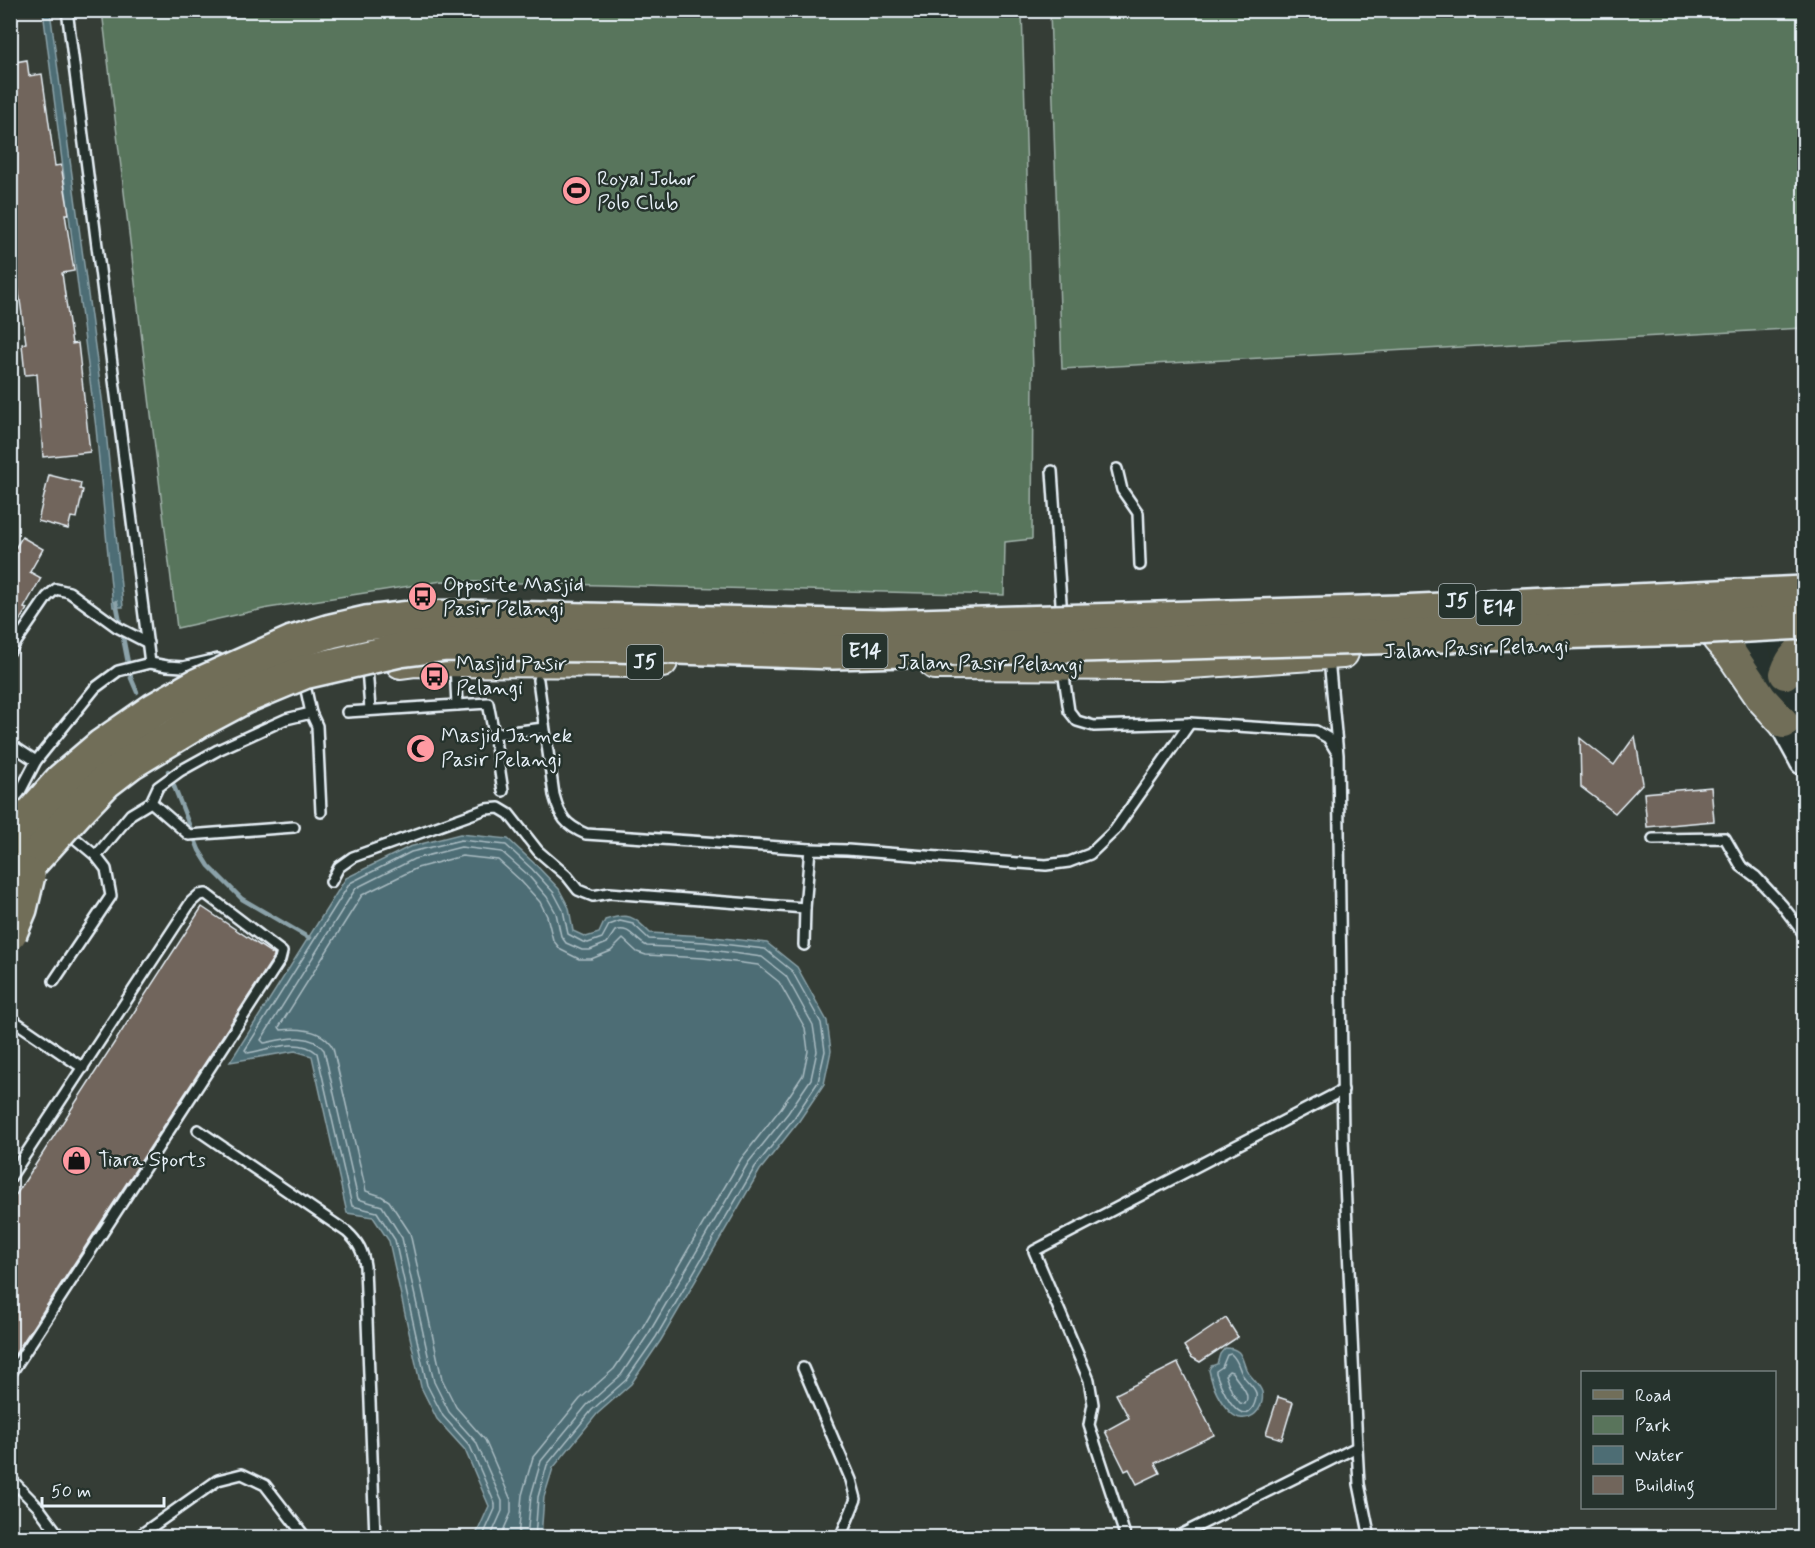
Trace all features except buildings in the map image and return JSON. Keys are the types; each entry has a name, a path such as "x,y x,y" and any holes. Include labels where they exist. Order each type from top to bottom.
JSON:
{"highway":[{"name":"E14","path":"10,895 21,850 63,780 102,746 154,710 198,685 292,643 366,623 411,618 463,617 883,627 1387,612 1783,592"},
{"name":"E14","path":"21,850 131,762 244,697 304,672 400,650 447,644 602,645 833,652 1693,628 1789,635"},
{"path":"10,933 20,909 21,850"}],"main road":[{"name":"J5","path":"10,818 53,772 84,746 183,678 254,642 294,628 335,617 397,606 614,606 831,612 1062,612 1783,592"},
{"path":"1783,592 1789,635 1797,652 1785,674 1804,746"},
{"path":"1789,635 1766,686 1804,761"},
{"name":"Jalan Pasir Pelangi","path":"10,912 30,882 71,835 128,780 157,760 229,719 308,699 367,667 416,661 1160,665 1328,654 1789,635"},
{"path":"1718,639 1732,655 1762,699 1784,723"}],"lane":[{"path":"67,10 150,663"},
{"path":"1117,469 1122,490 1138,513 1140,565"},
{"path":"1052,471 1062,612 1063,666 1069,711 1077,722 1094,726 1190,723 1316,731 1328,738 1338,755"},
{"path":"10,651 47,597 56,589 69,592 117,627 148,643"},
{"path":"1328,654 1338,755 1343,1090 1357,1448 1359,1484 1370,1538"},
{"path":"10,811 36,762 96,688 117,671 150,663 183,667 218,659"},
{"path":"455,661 457,705"},
{"path":"367,667 370,711"},
{"path":"538,680 558,810 572,828 586,834 1046,865 1069,862 1090,854 1114,831 1190,723"},
{"path":"96,856 131,814 151,802 158,787 180,771 218,750 286,719 308,699 317,726 321,812"},
{"path":"347,712 489,703 503,791"},
{"path":"494,734 544,728"},
{"path":"10,744 36,762"},
{"path":"151,802 189,835 294,827"},
{"path":"331,882 339,867 353,857 486,809 499,808 509,814 538,850 567,876 578,890 593,896 609,893 805,908"},
{"path":"54,981 111,896 106,870 96,856 71,835"},
{"path":"1653,839 1725,838 1741,866 1782,905 1804,934"},
{"path":"804,945 810,849"},
{"path":"10,1178 191,902 199,895 206,894 282,952 274,970 10,1375"},
{"path":"10,1018 83,1068"},
{"path":"1126,1538 1089,1425 1093,1404 1089,1380 1034,1251 1343,1090"},
{"path":"198,1130 347,1232 356,1241 363,1254 375,1538"},
{"path":"803,1368 851,1480 856,1499 840,1538"},
{"path":"1173,1538 1357,1448"},
{"path":"136,1538 218,1479 242,1474 265,1485 306,1538"},
{"path":"10,1478 38,1507 61,1538"}],"green space":[{"name":"Royal Johor Polo Club","path":"102,11 1022,11 1033,371 1032,539 1005,542 1004,595 442,581 268,608 177,628"},
{"path":"1050,11 1804,11 1804,328 1062,369"}],"water":[{"path":"43,11 50,11 105,421 123,607 113,607 96,428"},
{"path":"460,834 508,839 559,889 569,908 573,931 586,937 599,933 605,920 625,916 635,919 650,933 767,943 797,967 827,1021 831,1051 824,1084 799,1121 760,1170 661,1340 631,1384 597,1414 553,1468 544,1497 541,1537 475,1537 489,1506 465,1450 437,1419 421,1387 389,1241 373,1217 347,1213 312,1056 295,1051 230,1062 346,878 409,847"},
{"path":"1225,1348 1238,1351 1246,1369 1262,1392 1258,1411 1248,1418 1236,1417 1226,1408 1212,1381 1209,1370 1211,1366 1217,1364"}],"waterway":[{"path":"116,602 131,678 137,692"},
{"path":"168,771 199,850 209,866 242,899 309,938"}],"place":[{"name":"Royal Johor Polo Club","path":"576,191"},
{"name":"Opposite Masjid Pasir Pelangi","path":"422,597"},
{"name":"Masjid Pasir Pelangi","path":"435,676"},
{"name":"Masjid Jamek Pasir Pelangi","path":"420,748"},
{"name":"Tiara Sports","path":"77,1160"}]}
